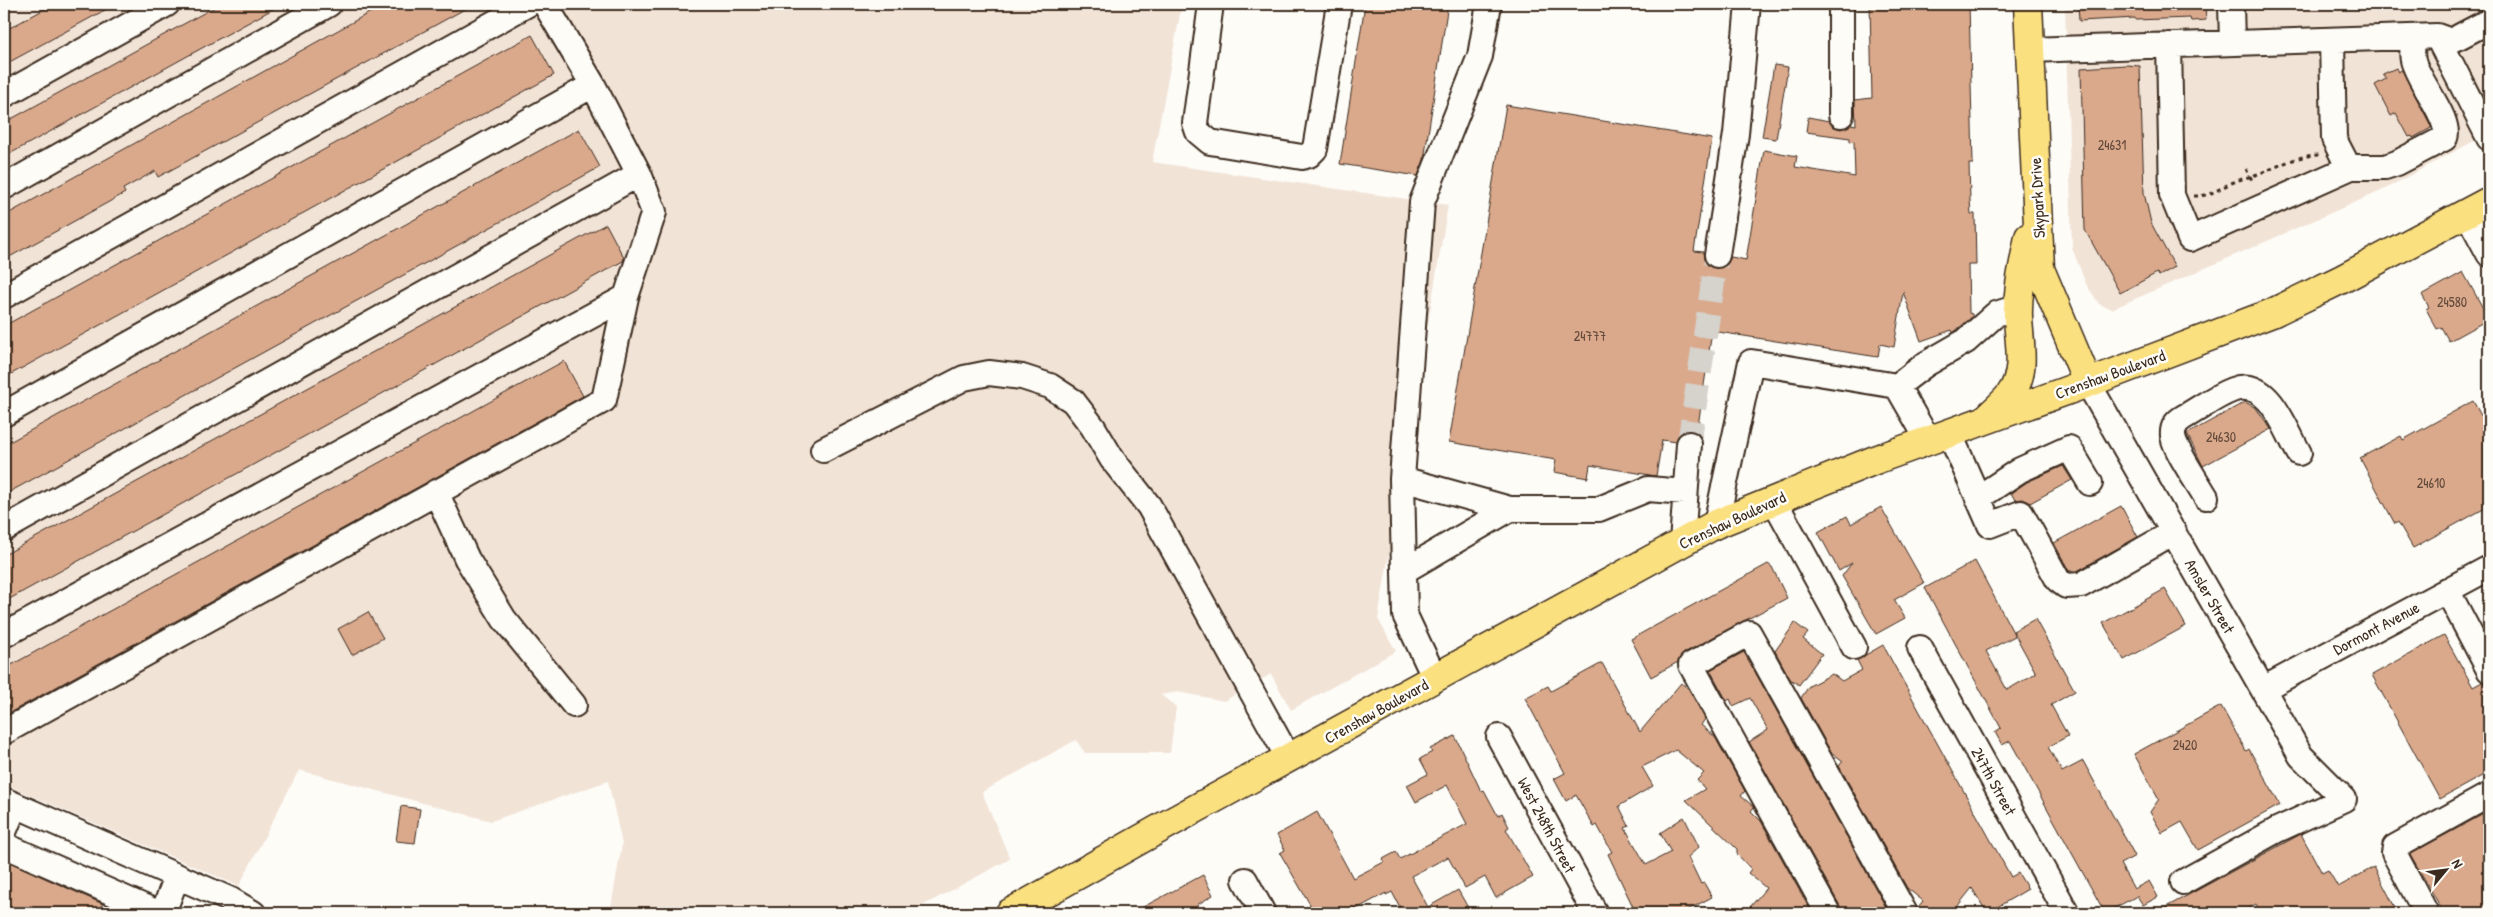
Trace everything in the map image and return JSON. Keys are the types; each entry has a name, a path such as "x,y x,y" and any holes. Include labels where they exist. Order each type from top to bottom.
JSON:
{"main road":[{"name":"Skypark Drive","path":"2028,4 2040,269 2088,383"},
{"path":"1987,418 2010,395 2018,379 2021,359 2018,308 2019,290 2037,197"},
{"name":"Crenshaw Boulevard","path":"1010,913 1716,524 1939,436 2088,383 2272,313 2342,279 2478,207"}],"street":[{"path":"4,95 166,4"},
{"path":"4,187 329,4"},
{"path":"4,296 528,4"},
{"path":"4,732 604,400 626,296 654,212 639,174 593,85 545,4"},
{"path":"1211,4 1195,122 1198,132 1210,142 1302,157 1309,155 1315,149 1339,4"},
{"path":"1435,679 1405,615 1402,479 1422,202 1480,56 1489,4"},
{"path":"1717,255 1736,134 1748,4"},
{"path":"1841,4 1842,115"},
{"path":"2231,4 2232,43"},
{"path":"2029,50 2426,36 2451,41 2489,21"},
{"path":"2169,45 2172,195 2190,239 2348,167 2385,167 2397,163 2445,138 2446,126 2423,86 2413,60 2426,36"},
{"path":"2426,36 2489,138"},
{"path":"2332,40 2334,139 2348,167"},
{"path":"4,414 593,85"},
{"path":"4,529 639,174"},
{"path":"2478,207 2489,254"},
{"path":"4,634 626,296"},
{"path":"1897,386 1926,364 1966,341 1996,314 2018,308"},
{"path":"1716,524 1751,362 1897,386 1939,436 1978,498 1990,525 2021,513 2058,580 2066,586 2081,585 2174,532"},
{"path":"824,450 964,378 988,373 1022,377 1050,386 1073,401 1093,427 1112,459 1149,506 1289,759"},
{"name":"Amsler Street","path":"2088,383 2301,756 2344,799 2277,830 2183,882"},
{"path":"2206,496 2175,442 2174,429 2177,421 2232,390 2250,388 2261,392 2269,399 2299,453"},
{"path":"1682,543 1689,444"},
{"path":"1978,498 2020,470 2069,448 2090,484"},
{"path":"1402,479 1510,510 1599,509 1648,489 1686,492"},
{"path":"436,492 467,559 504,619 574,705"},
{"path":"1774,500 1854,647"},
{"path":"1404,571 1510,510"},
{"name":"Dormont Avenue","path":"2263,689 2489,568"},
{"path":"2447,590 2489,670"},
{"path":"1828,913 1691,664 1749,633 1905,913"},
{"name":"247th Street","path":"1920,648 2067,913"},
{"name":"West 248th Street","path":"1499,737 1595,913"},
{"path":"2426,913 2394,853 2395,847 2489,795"},
{"path":"4,832 9,802 177,876 228,907 253,913"},
{"path":"4,845 158,913"},
{"path":"163,913 177,876"},
{"path":"1245,880 1263,913"}],"path":[{"path":"2186,195 2205,196 2234,182 2252,179 2308,155 2327,155"},
{"path":"2246,169 2252,179"}],"shaded area":[{"path":"4,4 1182,4 1152,162 1448,205 1378,619 1396,651 1291,710 1271,674 1224,701 1178,692 1161,695 1176,707 1170,753 1085,753 1076,740 982,792 1010,859 909,913 610,913 622,844 608,781 491,821 299,770 239,886 4,784"},
{"path":"2065,4 2489,4 2489,133 2381,191 2112,309 2099,304 2086,284 2072,248"}],"building":[{"path":"54,4 116,4 4,65 4,31"},
{"path":"220,4 282,4 4,157 4,123"},
{"path":"385,4 474,4 158,177 155,171 123,189 125,193 4,260 4,216"},
{"path":"1365,4 1448,4 1424,160 1418,176 1340,164"},
{"path":"1870,4 1969,4 1973,164 1969,164 1971,214 1975,214 1976,265 1968,265 1969,313 1972,314 1972,317 1953,333 1952,330 1921,341 1903,292 1894,347 1880,344 1878,357 1712,331 1697,433 1690,430 1683,431 1676,442 1662,440 1656,476 1590,465 1588,478 1554,472 1556,460 1449,442 1506,105 1712,139 1694,251 1703,252 1704,260 1709,266 1721,268 1727,264 1731,257 1746,260 1764,150 1797,156 1795,167 1855,177 1854,141 1850,142 1850,138 1806,132 1808,117 1829,121 1834,127 1841,129 1851,124 1856,125 1855,100 1872,98"},
{"path":"2078,4 2205,4 2206,20 2191,21 2190,18 2135,20 2135,18 2079,21"},
{"path":"532,35 554,75 4,378 4,326"},
{"path":"1774,65 1788,67 1776,139 1762,137"},
{"path":"2140,66 2144,193 2151,223 2175,267 2159,276 2157,273 2120,293 2085,230 2081,68"},
{"path":"2396,68 2398,72 2402,70 2431,126 2431,128 2413,138 2412,136 2409,137 2396,113 2391,116 2375,85 2386,79 2383,74"},
{"path":"579,129 600,167 4,495 4,445"},
{"path":"606,224 624,258 623,261 4,602 4,555"},
{"path":"2463,272 2489,319 2449,341 2441,327 2437,329 2426,309 2429,307 2422,295"},
{"path":"564,361 583,396 11,712 4,699 4,669"},
{"path":"2473,401 2489,430 2489,506 2413,548 2398,522 2395,524 2360,458 2401,436 2403,440"},
{"path":"2245,402 2256,408 2271,429 2203,466 2187,434"},
{"path":"2063,466 2072,480 2030,503 2023,499 2015,500 2011,493 2027,482"},
{"path":"2121,506 2138,537 2077,571 2069,571 2054,543"},
{"path":"1881,507 1924,583 1894,600 1905,618 1876,634 1842,576 1852,563 1839,571 1818,532 1847,516 1851,524"},
{"path":"1975,561 2015,636 1986,651 2007,690 2036,673 2013,631 2035,619 2075,691 2051,705 2068,736 2048,747 2062,772 2083,761 2135,856 2120,864 2134,889 2149,881 2158,897 2143,905 2137,896 2105,913 2010,741 2002,745 1995,732 2001,728 1925,588"},
{"path":"1768,564 1772,567 1787,598 1684,653 1678,662 1651,677 1631,639"},
{"path":"2165,589 2186,626 2124,660 2103,623"},
{"path":"368,612 383,638 352,655 338,629"},
{"path":"1795,623 1808,633 1803,639 1822,654 1799,685 1790,679 1775,651"},
{"path":"2444,635 2473,687 2482,682 2489,684 2489,772 2440,799 2372,675"},
{"path":"1883,645 2011,877 2018,873 2028,889 1987,913 1972,888 1952,913 1926,913 1918,907 1923,901 1907,888 1839,766 1843,761 1831,752 1801,698 1809,686 1832,674 1842,681 1862,670 1857,660"},
{"path":"1744,652 1887,909 1880,913 1842,913 1840,906 1749,742 1768,730 1750,698 1733,706 1730,699 1727,701 1710,670"},
{"path":"1602,663 1640,732 1681,683 1689,689 1705,719 1701,725 1715,737 1745,791 1741,796 1754,807 1751,811 1761,821 1812,913 1745,913 1766,888 1748,873 1751,869 1737,854 1737,849 1686,800 1705,789 1697,780 1704,773 1676,750 1642,767 1653,786 1619,806 1629,826 1625,828 1646,865 1671,852 1660,833 1684,817 1699,847 1688,857 1701,884 1704,883 1712,897 1682,913 1636,913 1608,854 1612,852 1597,825 1594,827 1576,795 1566,801 1554,779 1565,773 1525,698 1548,686 1551,691"},
{"path":"2221,706 2246,751 2249,749 2280,805 2198,850 2182,822 2162,833 2150,812 2159,799 2134,754"},
{"path":"1455,736 1481,791 1484,790 1498,816 1502,813 1509,827 1506,829 1533,877 1496,898 1485,877 1465,888 1448,857 1411,876 1428,907 1458,890 1471,913 1403,913 1392,892 1386,895 1386,893 1349,913 1315,913 1280,853 1285,850 1277,835 1317,812 1353,878 1384,862 1383,859 1396,852 1400,859 1467,824 1447,785 1416,802 1407,785 1428,774 1420,759 1432,752 1430,749"},
{"path":"401,806 420,809 415,843 396,841"},
{"path":"2489,811 2489,825 2485,828 2489,835 2489,913 2444,913 2410,854"},
{"path":"2301,834 2322,873 2328,870 2338,887 2374,867 2398,913 2261,913 2256,904 2240,913 2155,913"},
{"path":"7,861 103,904 98,913 4,913 4,869"},
{"path":"1203,875 1213,895 1197,905 1201,913 1132,913"}],"tunnel":[{"path":"1689,444 1717,255"}]}
